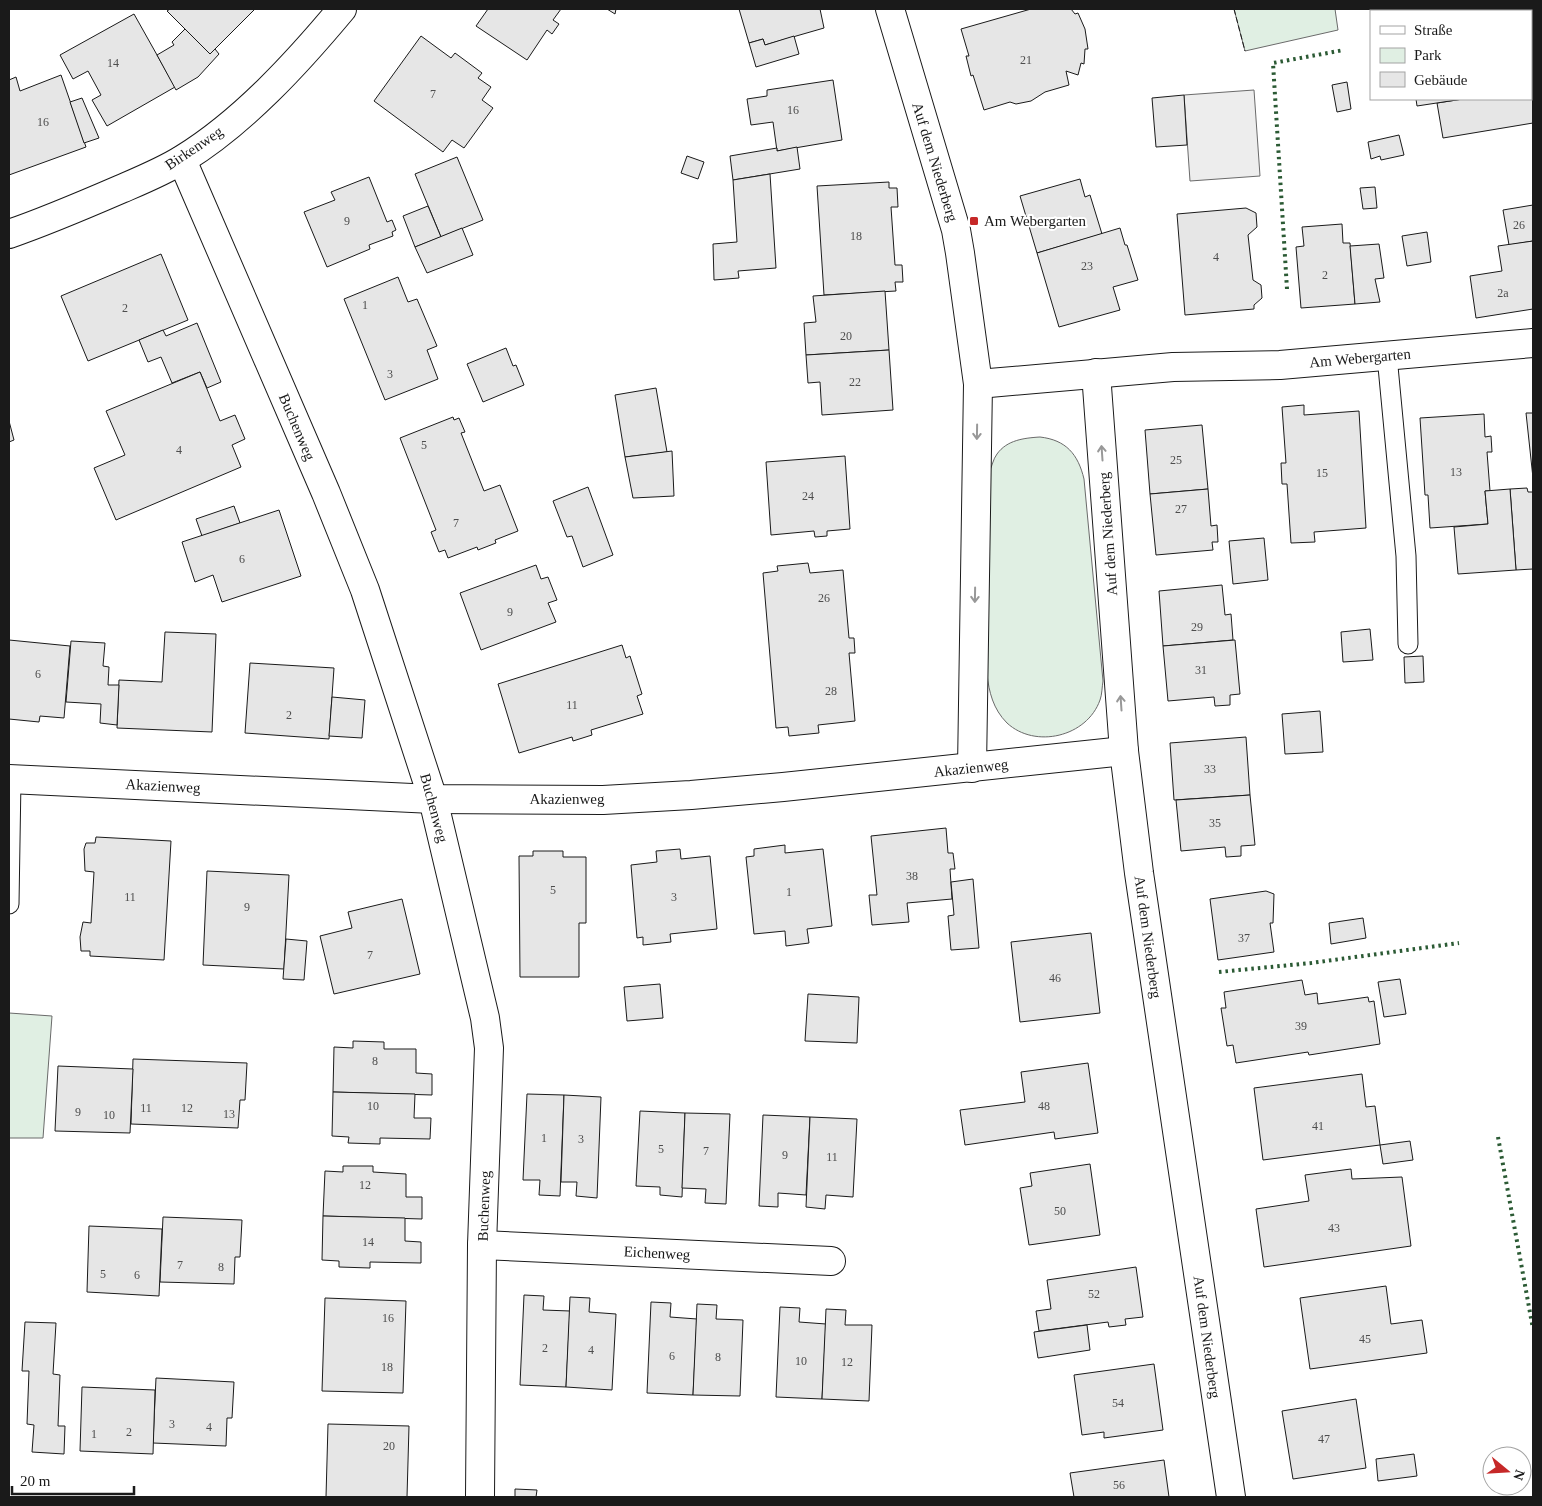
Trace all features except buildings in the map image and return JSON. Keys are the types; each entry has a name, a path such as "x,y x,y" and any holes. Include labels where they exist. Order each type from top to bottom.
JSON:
{"street":[{"name":"Birkenweg","path":"9,234 103,197 182,160 212,139 257,100 342,9"},
{"name":"Auf dem Niederberg","path":"890,9 956,230 978,384 972,768"},
{"name":"Buchenweg","path":"182,160 326,493 365,590 433,799 485,1018 489,1048 482,1245 480,1497"},
{"name":"Am Webergarten","path":"978,384 1173,367 1280,365 1533,343"},
{"name":"Auf dem Niederberg","path":"1096,373 1124,751 1139,873 1231,1497"},
{"name":"Akazienweg","path":"10,779 433,799 603,800 671,796 972,768 1124,751"},
{"name":"Eichenweg","path":"482,1245 831,1261"}],"lane":[{"path":"1387,356 1406,556 1408,644"},
{"path":"9,904 10,779"}],"green space":[{"path":"1234,9 1335,9 1338,30 1245,51"},
{"path":"1040,437 1057,441 1070,450 1078,462 1084,479 1103,681 1100,700 1093,713 1084,723 1059,735 1045,737 1032,736 1019,731 1002,718 992,700 987,674 989,472 1001,449 1022,439"},
{"path":"9,1013 52,1016 43,1138 9,1138"}],"shaded area":[{"path":"1254,90 1260,176 1190,181 1184,95"}],"hedge":[{"path":"1287,289 1273,63 1344,50"},
{"path":"1219,972 1311,963 1459,943"},
{"path":"1498,1137 1533,1329"}],"fence":[{"path":"1234,9 1245,51"}],"place":[{"name":"Am Webergarten","path":"974,221"}]}
